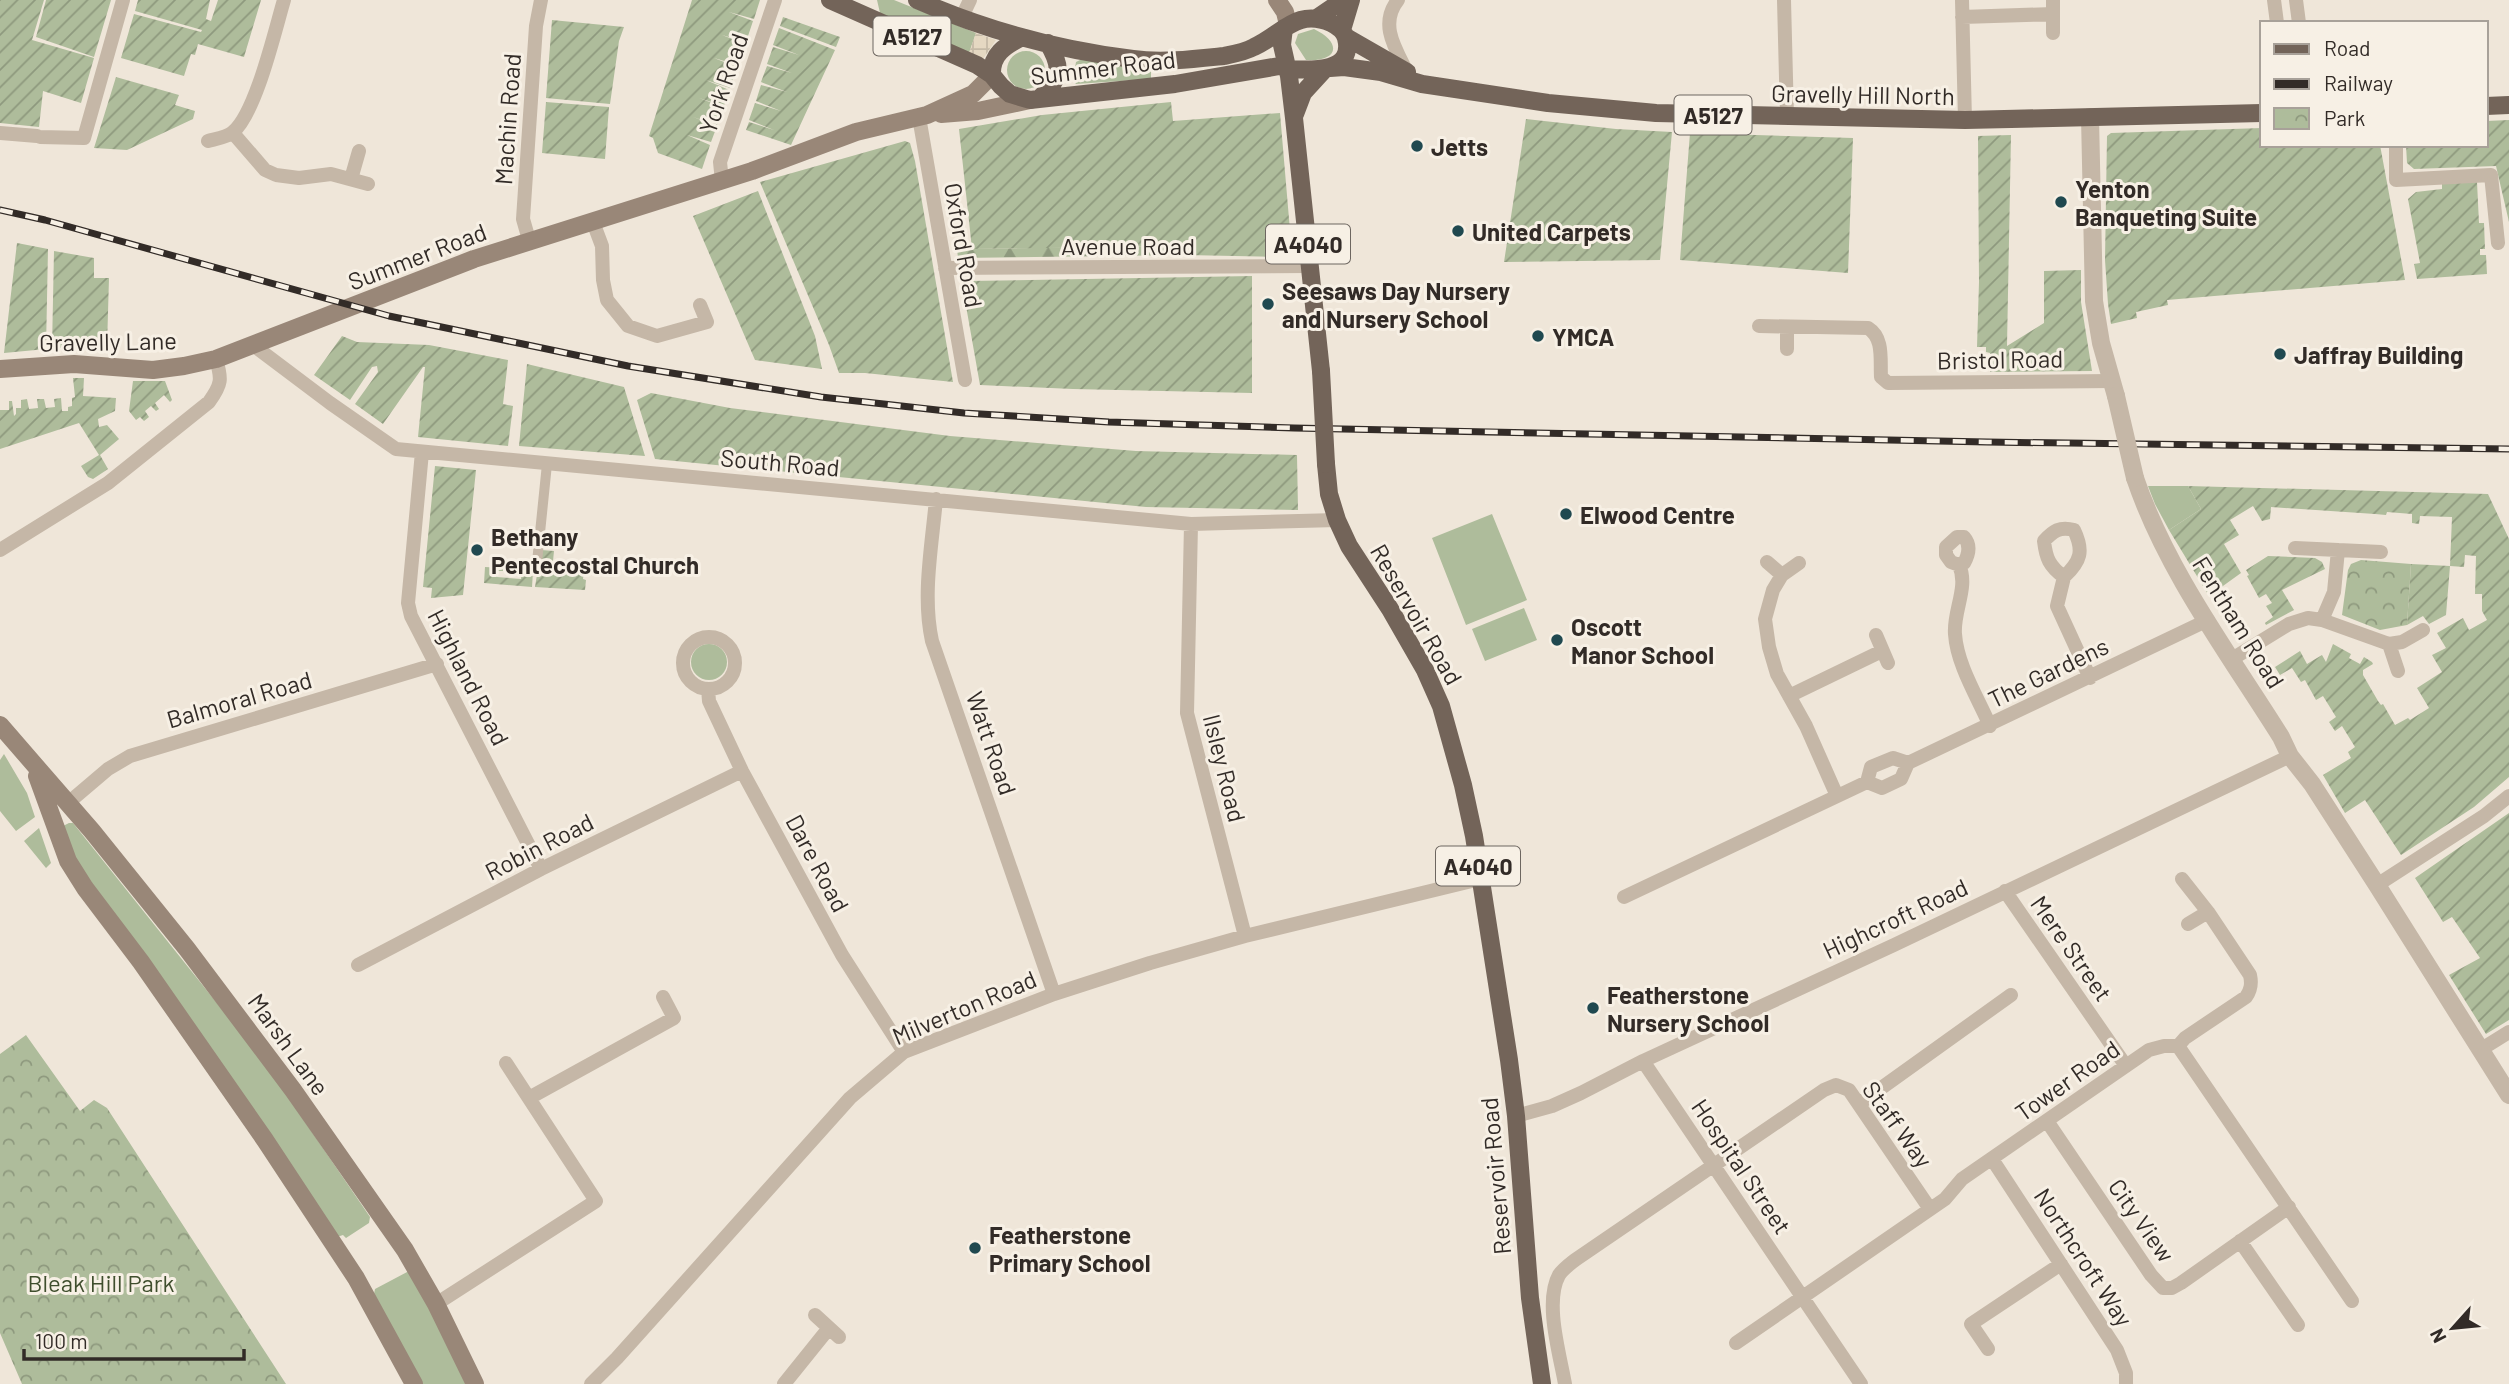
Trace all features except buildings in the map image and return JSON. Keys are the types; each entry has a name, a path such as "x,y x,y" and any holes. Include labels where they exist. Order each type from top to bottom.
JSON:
{"main road":[{"name":"A5127","path":"830,0 977,65 992,75 1010,94 1035,99"},
{"name":"A5127","path":"917,0 961,19 1048,43"},
{"path":"1277,0 1285,12 1286,27 1282,45 1286,67 1328,68"},
{"path":"1317,18 1339,0"},
{"path":"1294,118 1303,93 1328,68 1341,60 1346,52 1344,34 1351,0"},
{"path":"1286,27 1303,19 1317,18 1334,25 1344,34"},
{"name":"Summer Road","path":"1048,43 1135,60 1178,59 1242,52 1257,46 1286,27"},
{"name":"Gravelly Hill North","path":"1344,34 1407,72 1463,91"},
{"path":"992,75 992,66 1000,50 1022,37"},
{"path":"1035,99 1052,87 1059,67 1058,59 1048,43"},
{"name":"Summer Road","path":"216,359 474,259 722,181 856,132 923,116 978,111 1035,99 1175,85 1286,67"},
{"name":"Reservoir Road","path":"1286,67 1294,118 1321,371 1329,494 1349,545 1425,670 1441,706 1463,785 1516,1116 1530,1298 1542,1384"},
{"name":"Gravelly Hill North","path":"1328,68 1344,67 1381,72 1422,84 1463,91 1632,111 1965,120 2260,113"},
{"name":"Summer Road","path":"923,116 973,94 992,75"},
{"path":"2488,106 2509,105"},
{"name":"Gravelly Lane","path":"0,369 74,364 153,370 216,359"},
{"name":"Marsh Lane","path":"0,725 68,803 187,949 293,1090 405,1250 436,1304 475,1384"},
{"name":"Marsh Lane","path":"29,757 47,799 56,833 68,861 265,1140 356,1278 414,1384"}],"street":[{"path":"0,133 84,138 123,0"},
{"path":"208,141 233,133 249,108 260,81 284,0"},
{"name":"Machin Road","path":"529,240 523,219 536,26 541,0"},
{"name":"York Road","path":"722,181 720,162 775,0"},
{"path":"961,19 970,0"},
{"path":"1784,0 1787,117"},
{"path":"1962,0 1965,120"},
{"path":"2274,0 2277,21"},
{"path":"2296,0 2299,21"},
{"path":"1397,1 1390,13 1388,32 1407,72"},
{"path":"1962,17 2053,7 2053,33"},
{"name":"Oxford Road","path":"923,116 945,268 965,380"},
{"name":"Fentham Road","path":"2090,117 2094,301 2101,343 2134,478 2147,516 2290,756 2312,784 2509,1095"},
{"path":"233,133 265,170 276,175 299,178 331,174 368,184"},
{"path":"2396,147 2396,180 2491,175 2498,243"},
{"path":"351,179 359,150"},
{"path":"593,222 602,246 603,280 607,300 628,326 657,335 679,331 708,322 700,305"},
{"name":"Avenue Road","path":"945,268 1310,265"},
{"path":"1759,326 1787,327 1787,349"},
{"name":"Bristol Road","path":"1787,327 1868,328 1875,332 1879,340 1881,377 1888,383 2114,389"},
{"name":"South Road","path":"253,345 396,449 1191,524 1337,520"},
{"path":"0,550 108,483 209,402 219,385 221,372 216,359"},
{"name":"Highland Road","path":"422,452 408,603 411,616 541,869"},
{"path":"536,572 547,464"},
{"name":"Watt Road","path":"936,499 928,594 928,621 932,641 1054,994"},
{"name":"Ilsley Road","path":"1191,524 1187,713 1245,936"},
{"path":"2295,548 2381,552"},
{"path":"2322,620 2334,592 2337,550"},
{"path":"1767,562 1782,575"},
{"path":"1799,563 1782,575 1773,590 1765,619 1769,647 1777,674 1806,726 1837,796"},
{"path":"1959,565 1964,582 1955,613 1955,636 1965,669 1990,726"},
{"path":"2064,577 2057,606 2090,678"},
{"path":"2232,659 2289,624 2308,618 2322,620 2389,644 2402,642 2423,630"},
{"name":"The Gardens","path":"1624,897 1867,782 1882,788 1901,779 1908,763 2207,620"},
{"path":"1789,696 1885,657 1876,635"},
{"path":"2389,644 2398,671"},
{"name":"Balmoral Road","path":"68,803 108,769 130,756 437,664"},
{"name":"Dare Road","path":"708,689 709,701 742,771 842,955 904,1052"},
{"name":"Highcroft Road","path":"1516,1116 1552,1106 1643,1060 2290,756"},
{"name":"The Gardens","path":"1867,782 1871,767 1893,758 1908,763"},
{"name":"Robin Road","path":"358,965 541,869 742,771"},
{"path":"2377,885 2484,816 2509,796"},
{"name":"Milverton Road","path":"591,1384 850,1098 904,1052 1054,994 1150,963 1245,936 1480,879"},
{"path":"2182,879 2208,912 2250,975 2251,990 2246,998 2185,1038 2178,1046 2352,1301"},
{"name":"Mere Street","path":"2005,891 2126,1066"},
{"path":"2188,924 2208,912"},
{"path":"1859,1104 2011,995"},
{"path":"529,1098 674,1018 663,997"},
{"path":"2480,1050 2509,1032"},
{"name":"Tower Road","path":"1736,1343 1945,1199 1962,1179 2149,1050 2178,1046"},
{"name":"Hospital Street","path":"1643,1060 1803,1297"},
{"path":"436,1304 596,1200 506,1063"},
{"name":"Staff Way","path":"1715,1165 1824,1090 1836,1085 1849,1090 1930,1209"},
{"name":"City View","path":"2047,1121 2151,1275 2163,1288 2172,1288 2181,1283 2289,1207"},
{"name":"Northcroft Way","path":"1992,1159 2117,1350 2126,1373 2126,1384"},
{"path":"1565,1384 1553,1310 1554,1290 1560,1274 1575,1259 1715,1165"},
{"path":"2240,1241 2298,1325"},
{"path":"1988,1349 1971,1324 2061,1264"},
{"path":"1803,1297 1861,1384"},
{"path":"784,1384 834,1332 815,1315"}],"green space":[{"path":"0,0 44,0 32,40 94,58 81,103 43,91 39,127 0,123"},
{"path":"46,0 111,0 94,57 36,37"},
{"path":"138,0 210,0 206,19 211,21 218,0 261,0 244,57 198,44 195,55 191,54 184,76 121,58 134,14 201,32 202,30 135,11"},
{"path":"692,0 760,0 754,19 729,12 753,21 746,42 722,35 745,44 738,65 714,58 737,67 730,88 706,80 729,90 724,106 699,98 723,107 717,125 693,117 717,126 711,142 687,135 710,145 702,169 658,153 653,138 649,136"},
{"path":"877,0 894,0 976,33 969,53 880,13"},
{"path":"783,17 840,37 836,47 780,26"},
{"path":"552,20 624,27 619,41 610,104 546,98"},
{"path":"779,28 835,50 791,145 746,130 749,122 774,130 749,120 755,103 781,111 756,101 761,85 787,92 761,82 767,66 792,73 767,64 773,47 799,55 773,45"},
{"path":"1314,29 1329,40 1333,50 1325,58 1306,60 1295,43 1298,34"},
{"path":"1026,51 1040,56 1045,70 1040,84 1026,89 1012,84 1007,70 1012,56"},
{"path":"1082,59 1151,69 1151,79 1076,84 1073,80 1076,62"},
{"path":"116,77 179,95 175,105 195,111 193,119 127,150 94,148"},
{"path":"546,102 609,107 605,159 542,153"},
{"path":"1171,102 1173,121 1280,113 1292,254 1283,257 1185,255 1184,246 972,249 959,129 1042,115"},
{"path":"1526,119 1672,132 1660,260 1504,262"},
{"path":"2509,120 2509,222 2496,166 2414,169 2407,163 2406,147 2488,147 2488,121"},
{"path":"2260,128 2260,147 2380,147 2405,280 2167,300 2168,305 2136,312 2137,318 2111,324 2105,260 2107,136 2111,133"},
{"path":"1690,133 1853,138 1848,273 1680,260"},
{"path":"2011,135 2007,346 2044,323 2044,271 2081,270 2081,302 2092,371 1990,372 1990,353 1986,352 1986,347 1977,347 1978,136"},
{"path":"905,141 910,143 915,161 953,382 839,373 760,182"},
{"path":"2477,182 2479,223 2484,223 2485,249 2480,249 2480,255 2486,255 2487,274 2417,279 2414,264 2420,263 2408,199 2416,192 2442,189 2442,184"},
{"path":"758,191 815,336 822,369 755,360 693,216"},
{"path":"17,243 48,249 46,349 4,353"},
{"path":"1184,246 1185,255 958,258 957,249"},
{"path":"54,251 94,258 94,278 109,278 107,347 52,348"},
{"path":"1252,276 1252,393 980,385 963,289 964,284 969,281"},
{"path":"342,336 357,342 429,345 508,360 503,404 513,406 508,446 418,437 425,367 383,424 355,404 378,372 377,366 372,367 350,400 314,375"},
{"path":"527,364 624,387 645,456 519,446"},
{"path":"73,378 84,378 83,396 116,398 115,411 98,419 99,427 107,425 119,439 100,455 108,469 93,479 88,477 81,466 99,455 79,423 0,449 0,410 9,410 9,401 12,401 14,416 16,408 21,408 21,400 27,399 29,409 38,408 37,399 44,399 46,408 55,407 54,399 61,398 62,411 68,411 68,407 72,406 72,398 75,397"},
{"path":"133,381 165,381 172,400 170,402 164,395 155,403 159,409 156,411 151,406 145,411 149,417 144,421 140,417 136,420 129,411"},
{"path":"651,393 730,408 950,436 1136,451 1297,455 1298,510 1146,507 655,459 637,400"},
{"path":"435,466 476,470 463,595 431,598 432,588 423,587"},
{"path":"2148,486 2188,486 2201,509 2169,530"},
{"path":"2188,486 2488,494 2509,539 2509,777 2474,807 2401,855 2365,800 2345,813 2323,775 2351,758 2348,752 2355,747 2342,726 2335,731 2329,722 2336,717 2323,696 2316,700 2305,680 2301,682 2292,668 2280,675 2275,667 2300,651 2307,664 2322,655 2326,662 2333,644 2351,654 2349,658 2360,664 2364,657 2372,662 2373,664 2363,670 2363,675 2395,725 2408,718 2410,720 2429,708 2417,688 2442,672 2432,655 2446,648 2437,633 2463,618 2469,630 2487,620 2482,611 2482,594 2475,594 2476,556 2465,555 2464,567 2450,566 2452,517 2420,516 2419,524 2412,523 2412,514 2387,512 2386,515 2271,507 2270,519 2262,521 2253,506 2230,520 2239,535 2224,544 2241,573 2209,596 2169,530 2201,509"},
{"path":"1492,514 1527,600 1466,625 1432,538"},
{"path":"541,550 554,551 553,561 585,564 585,590 535,587"},
{"path":"2268,556 2315,558 2322,562 2325,569 2282,590 2294,610 2266,625 2273,617 2266,606 2272,603 2266,594 2259,598 2246,570"},
{"path":"2361,560 2411,564 2407,625 2380,630 2342,615 2348,570 2351,564"},
{"path":"2411,564 2450,566 2446,615 2429,624 2423,616 2407,625"},
{"path":"485,567 504,568 503,571 498,571 497,577 521,579 522,570 533,571 532,587 484,583"},
{"path":"1524,608 1537,640 1485,661 1472,629"},
{"path":"709,644 721,650 727,662 721,674 709,680 697,674 691,662 697,650"},
{"path":"4,754 27,793 35,817 16,831 0,811 0,760"},
{"path":"2509,813 2509,1020 2486,1034 2449,975 2480,958 2452,917 2443,922 2415,878"},
{"path":"73,823 264,1062 370,1217 369,1223 346,1238 343,1235 337,1237 79,868 63,826"},
{"path":"39,828 51,863 46,868 24,841"},
{"name":"Bleak Hill Park","path":"26,1035 80,1111 94,1100 107,1108 286,1384 22,1384 0,1333 0,1054"},
{"path":"409,1271 466,1384 419,1384 374,1294 375,1289"}],"shaded area":[{"path":"976,33 996,40 983,59 969,53"}],"railway":[{"path":"0,210 45,220 389,316 628,366 821,397 964,413 1109,422 1294,428 2509,449"}],"place":[{"name":"Jetts","path":"1417,146"},
{"name":"Yenton Banqueting Suite","path":"2061,202"},
{"name":"United Carpets","path":"1458,231"},
{"name":"Seesaws Day Nursery and Nursery School","path":"1268,304"},
{"name":"YMCA","path":"1538,336"},
{"name":"Jaffray Building","path":"2280,354"},
{"name":"Elwood Centre","path":"1566,514"},
{"name":"Bethany Pentecostal Church","path":"477,550"},
{"name":"Oscott Manor School","path":"1557,640"},
{"name":"Featherstone Nursery School","path":"1593,1008"},
{"name":"Featherstone Primary School","path":"975,1248"}]}
